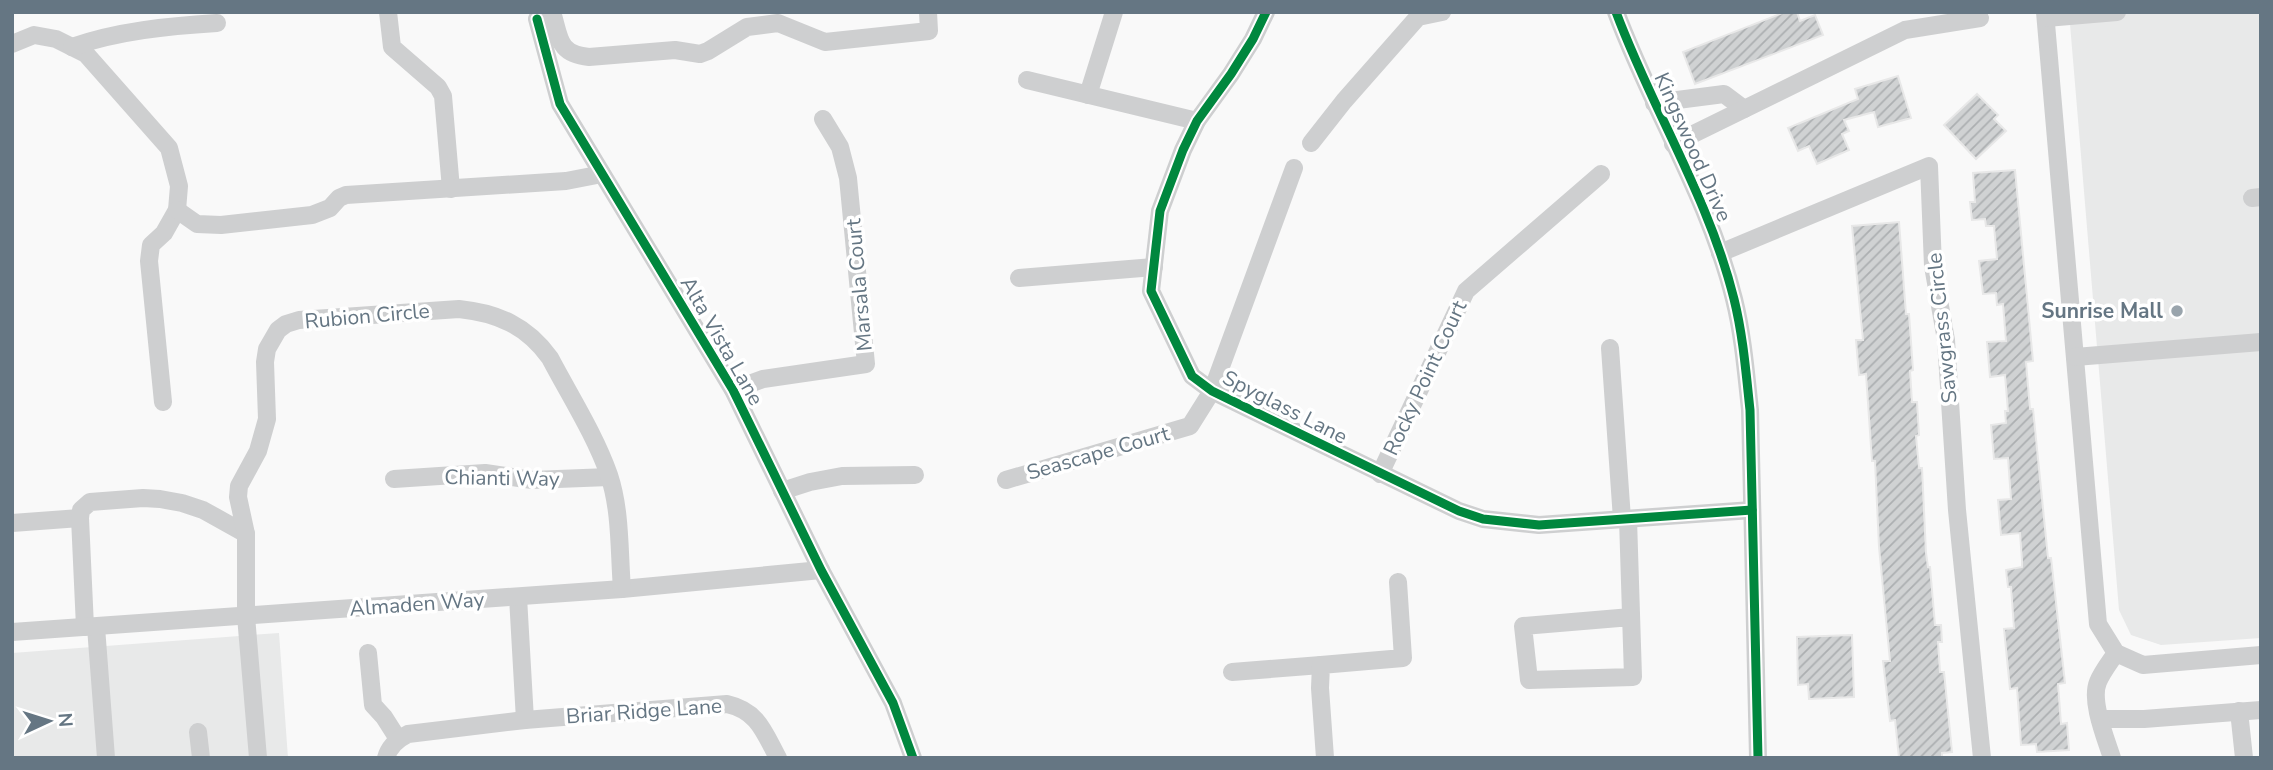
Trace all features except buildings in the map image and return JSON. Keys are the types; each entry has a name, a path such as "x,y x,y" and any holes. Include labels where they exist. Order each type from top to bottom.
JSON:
{"street":[{"path":"388,12 392,47 438,87 443,96 451,188"},
{"path":"544,16 568,51 590,57 675,50 700,54 747,27 778,23 825,42 929,30 928,12"},
{"path":"1088,95 1114,12"},
{"name":"Spyglass Lane","path":"1266,12 1231,74 1197,121 1160,211 1152,291 1192,376 1212,391 1380,474 1459,511 1483,519 1539,525 1752,510"},
{"path":"1311,143 1418,15 1441,12"},
{"name":"Kingswood Drive","path":"1616,12 1720,253 1734,299 1745,356 1750,410 1758,758"},
{"path":"2117,12 2046,15 2098,624 2116,653 2143,665 2261,655"},
{"name":"Alta Vista Lane","path":"544,16 560,104 733,390 821,570 893,703 913,758"},
{"path":"1674,144 1905,30 1979,18"},
{"path":"72,47 89,41 145,31 217,23"},
{"path":"12,44 34,35 56,40 86,54 169,148 179,186 177,210 164,233 151,245 149,261 163,402"},
{"path":"1027,80 1197,121"},
{"path":"1654,103 1724,94 1744,108"},
{"name":"Marsala Court","path":"733,390 763,379 866,364 848,178 840,147 823,119"},
{"name":"Sawgrass Circle","path":"1720,253 1929,166 1933,266 1947,340 1956,510 1982,758"},
{"name":"Spyglass Lane","path":"1212,391 1294,167"},
{"path":"177,210 197,224 220,225 312,215 330,208 346,195 566,181 602,174"},
{"name":"Rocky Point Court","path":"1380,474 1466,291 1601,174"},
{"path":"1019,278 1154,267"},
{"name":"Rubion Circle","path":"258,758 246,616 246,534 238,497 239,486 258,451 267,419 267,349 278,330 299,320 459,309 484,312 507,320 532,336 550,358 600,453 609,477 615,502 622,589"},
{"path":"2075,357 2261,342"},
{"path":"1610,348 1625,519 1631,617 1633,677 1529,680 1523,626 1631,617"},
{"name":"Seascape Court","path":"1006,480 1190,426 1212,391"},
{"name":"Chianti Way","path":"394,479 485,473 532,480 609,477"},
{"path":"782,491 810,482 842,477 915,475"},
{"path":"106,758 81,510 90,502 160,499 203,510 246,534"},
{"path":"12,523 80,518"},
{"name":"Almaden Way","path":"12,632 518,597 821,570"},
{"path":"1232,672 1403,658 1398,582"},
{"path":"518,597 525,720"},
{"path":"368,653 373,705 398,739 386,758"},
{"path":"2112,758 2100,719 2096,691 2098,682 2116,653"},
{"path":"1321,665 1325,758"},
{"name":"Briar Ridge Lane","path":"398,739 408,734 525,720 727,704 751,714 761,726 778,758"},
{"path":"2100,719 2144,719 2261,710"},
{"path":"2239,711 2244,758"},
{"path":"198,732 201,758"}],"shaded area":[{"name":"Sunrise Mall","path":"2069,12 2261,12 2261,638 2161,645 2131,635 2119,610"},
{"path":"279,633 288,758 12,758 12,653"}],"cycle path":[{"path":"1266,12 1231,74 1197,121 1160,211 1151,291 1192,376 1212,391 1459,511 1483,519 1539,525 1752,510"},
{"path":"1616,12 1710,225 1740,326 1750,410 1758,758"},
{"path":"537,19 560,104 733,390 821,570 893,703 913,758"}],"place":[{"name":"Sunrise Mall","path":"2177,311"}]}
